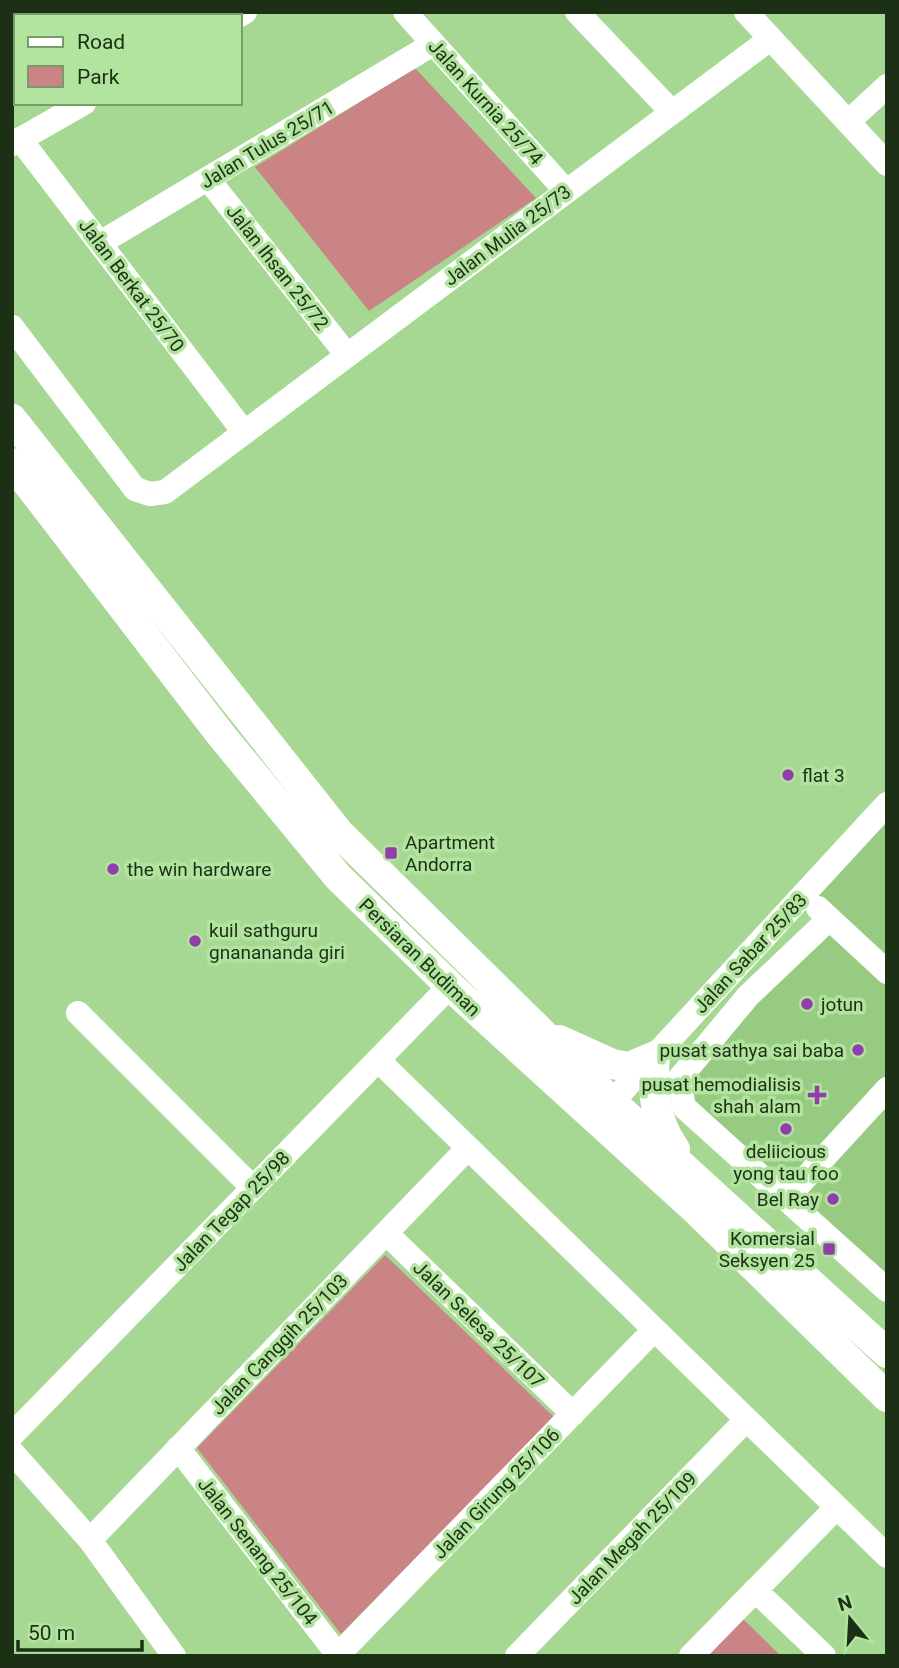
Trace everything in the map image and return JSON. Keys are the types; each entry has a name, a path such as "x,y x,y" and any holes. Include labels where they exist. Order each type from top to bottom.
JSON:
{"main road":[{"name":"Persiaran Budiman","path":"12,419 339,833 612,1102 887,1353"},
{"name":"Persiaran Budiman","path":"12,463 221,735 338,877 450,986 698,1212 887,1397"},
{"path":"339,833 444,958 450,986"},
{"path":"534,1026 612,1064 629,1067 655,1056 653,1099 663,1131 694,1175"},
{"path":"612,1102 612,1119 698,1212"}],"street":[{"name":"Jalan Kurnia 25/74","path":"405,12 566,191"},
{"path":"577,12 672,112"},
{"path":"760,21 887,164"},
{"name":"Jalan Mulia 25/73","path":"12,327 135,489 150,494 165,492 672,112 760,21"},
{"name":"Jalan Tulus 25/71","path":"100,243 433,44"},
{"path":"848,122 887,86"},
{"path":"16,141 80,105"},
{"name":"Jalan Berkat 25/70","path":"16,141 100,243 244,432"},
{"name":"Jalan Ihsan 25/72","path":"208,179 347,355"},
{"name":"Jalan Sabar 25/83","path":"612,1102 805,896 887,804"},
{"path":"805,896 887,971"},
{"path":"829,919 748,996 679,1079 684,1107 887,1290"},
{"name":"Jalan Tegap 25/98","path":"12,1435 450,986"},
{"path":"78,1013 253,1188"},
{"path":"378,1060 887,1556"},
{"path":"786,1199 887,1089"},
{"name":"Jalan Canggih 25/103","path":"90,1539 468,1148"},
{"name":"Jalan Selesa 25/107","path":"386,1233 573,1414"},
{"name":"Jalan Girung 25/106","path":"337,1655 654,1330"},
{"name":"Jalan Megah 25/109","path":"517,1656 746,1420"},
{"name":"Jalan Senang 25/104","path":"178,1448 337,1655"},
{"path":"12,1452 90,1539 174,1656"},
{"path":"691,1656 836,1508"},
{"path":"755,1590 824,1656"}],"shaded area":[{"path":"887,814 887,1282 690,1103 686,1082 754,1000 839,921 814,895"}],"green space":[{"path":"415,68 536,198 369,311 255,167"},
{"path":"385,1255 554,1417 341,1634 197,1448"},
{"path":"743,1619 781,1656 708,1656"}],"place":[{"name":"flat 3","path":"788,775"},
{"name":"Apartment Andorra","path":"391,853"},
{"name":"the win hardware","path":"113,869"},
{"name":"kuil sathguru gnanananda giri","path":"195,941"},
{"name":"jotun","path":"807,1004"},
{"name":"pusat sathya sai baba","path":"858,1050"},
{"name":"pusat hemodialisis shah alam","path":"817,1095"},
{"name":"deliicious yong tau foo","path":"786,1129"},
{"name":"Bel Ray","path":"833,1199"},
{"name":"Komersial Seksyen 25","path":"829,1249"}]}
